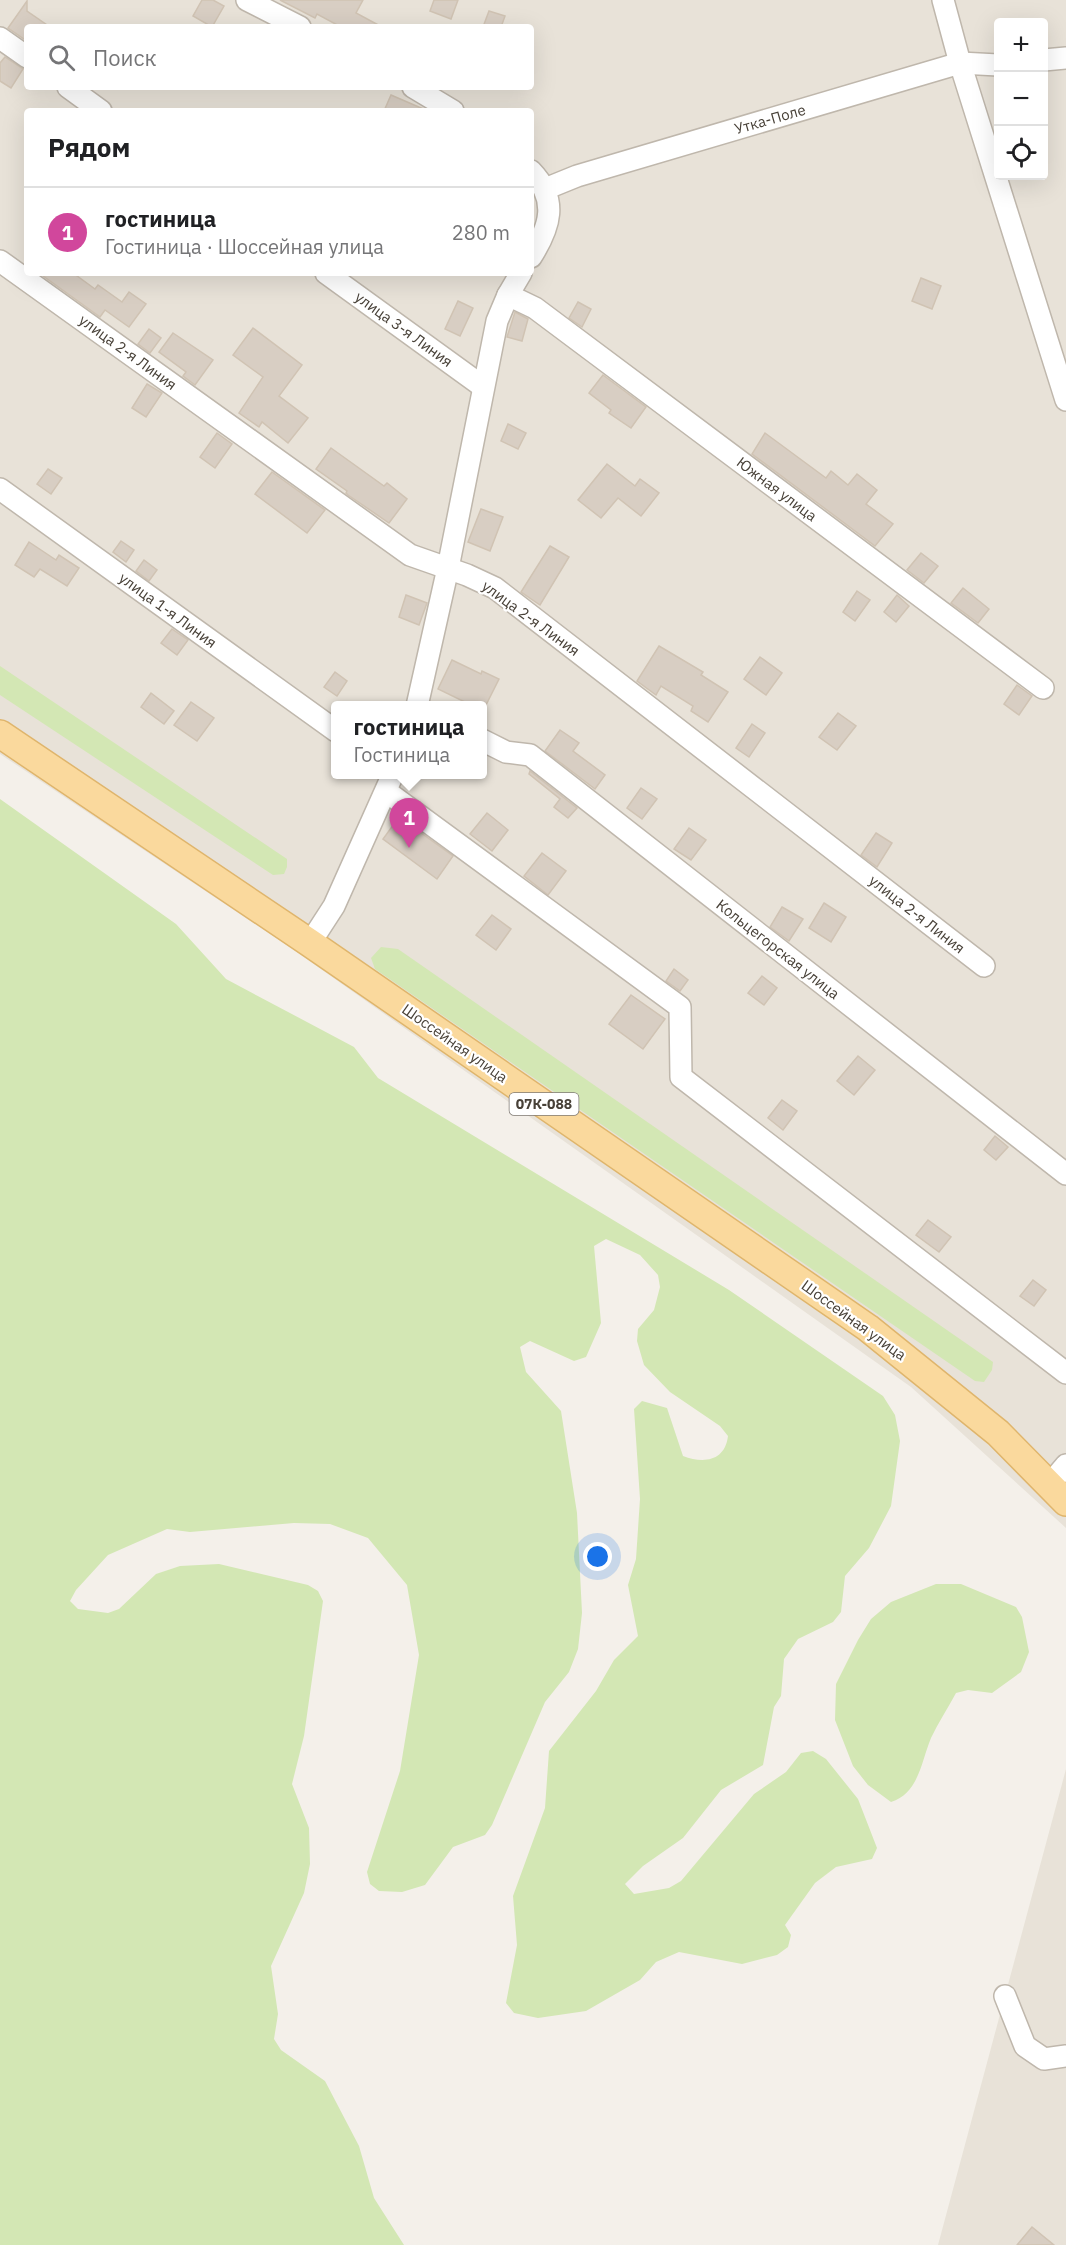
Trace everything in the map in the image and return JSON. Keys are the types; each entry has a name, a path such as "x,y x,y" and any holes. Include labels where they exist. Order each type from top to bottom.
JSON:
{"main road":[{"name":"Шоссейная улица","path":"0,734 310,943 867,1328 1060,1484"}],"street":[{"path":"247,0 294,24"},
{"path":"943,0 960,63 1066,400"},
{"path":"0,38 24,55"},
{"path":"1048,60 1066,58"},
{"name":"Утка-Поле","path":"545,189 578,176 960,63 994,65"},
{"path":"72,90 97,108"},
{"path":"418,90 448,108"},
{"path":"534,175 545,189 550,208 545,235 534,252"},
{"name":"улица 2-я Линия","path":"0,261 410,555 495,588 984,966"},
{"name":"улица 3-я Линия","path":"330,276 482,386"},
{"path":"419,701 497,321 519,276"},
{"name":"Южная улица","path":"508,295 536,308 1043,688"},
{"name":"улица 1-я Линия","path":"0,489 331,727"},
{"name":"Кольцегорская улица","path":"487,742 506,752 530,755 1066,1174"},
{"path":"310,943 334,906 390,783 680,1007 681,1077 1066,1373"},
{"path":"1005,1996 1025,2046 1044,2059 1066,2056"}],"shaded area":[{"path":"0,0 1066,0 1066,1528 911,1387 294,950 0,754"},
{"path":"1066,1769 1066,2245 938,2245"}],"green space":[{"path":"0,666 287,859 284,874 273,875 0,695"},
{"path":"0,799 176,924 226,979 354,1047 378,1078 729,1290 883,1396 895,1415 900,1441 891,1506 869,1548 845,1576 841,1612 833,1622 798,1639 784,1659 781,1696 774,1707 763,1765 721,1790 683,1838 643,1866 625,1884 634,1894 669,1888 681,1881 754,1794 786,1772 801,1753 813,1751 826,1759 858,1799 877,1848 872,1859 836,1867 815,1883 785,1925 791,1935 788,1947 777,1955 742,1964 679,1952 656,1962 640,1980 586,2011 538,2018 514,2013 506,2003 517,1945 513,1896 545,1808 549,1751 596,1691 614,1660 638,1636 628,1585 636,1559 640,1499 634,1409 642,1401 667,1408 683,1456 698,1460 712,1458 723,1451 728,1436 720,1426 670,1392 644,1365 637,1341 638,1329 654,1310 660,1287 658,1275 640,1255 606,1239 594,1246 601,1323 586,1357 574,1361 530,1341 520,1347 526,1372 561,1411 577,1513 582,1613 578,1649 569,1672 545,1702 492,1825 485,1835 453,1847 425,1885 402,1892 379,1891 370,1884 367,1872 400,1771 419,1655 407,1585 368,1538 330,1524 294,1523 190,1532 167,1529 108,1555 76,1590 70,1601 78,1609 108,1613 119,1609 156,1574 180,1566 219,1564 308,1585 318,1591 323,1601 304,1736 292,1784 309,1828 310,1864 304,1893 271,1966 278,2014 274,2039 281,2050 325,2081 359,2146 374,2198 404,2245 0,2245"},
{"path":"381,947 398,949 993,1362 992,1370 984,1382 975,1381 375,969 371,958"},
{"path":"936,1584 961,1584 1016,1607 1022,1617 1029,1652 1021,1672 992,1693 968,1690 956,1693 931,1738 918,1776 908,1792 891,1802 868,1785 853,1766 835,1720 836,1684 871,1619 891,1602"}],"building":[{"path":"202,0 213,0 224,6 214,24 207,24 193,16"},
{"path":"280,0 363,0 356,13 376,24 335,24 317,14 315,18"},
{"path":"434,0 458,0 451,19 430,11"},
{"path":"27,1 27,11 46,24 24,24 24,39 8,28"},
{"path":"489,11 505,16 502,24 484,24"},
{"path":"5,57 23,69 11,88 0,81 0,63"},
{"path":"391,95 421,108 385,108"},
{"path":"43,276 77,276 95,289 98,285 122,302 129,292 146,304 129,327 105,310 100,317"},
{"path":"921,278 941,286 932,309 912,301"},
{"path":"458,301 473,308 460,336 445,329"},
{"path":"578,302 591,309 582,327 569,318"},
{"path":"515,312 528,319 522,341 507,337"},
{"path":"253,328 302,365 279,396 308,418 288,443 262,422 259,427 239,413 263,377 233,355"},
{"path":"149,329 161,338 150,353 138,344"},
{"path":"173,333 213,360 195,385 183,376 186,372 159,352"},
{"path":"603,375 646,407 631,428 609,413 611,410 589,393"},
{"path":"147,384 162,393 146,417 132,408"},
{"path":"508,424 526,433 518,449 501,441"},
{"path":"217,433 232,444 215,468 200,457"},
{"path":"765,433 826,478 831,471 848,485 857,474 877,490 866,504 893,524 875,546 752,454"},
{"path":"331,448 384,486 387,483 407,499 389,523 348,495 347,491 316,469"},
{"path":"607,464 635,486 640,479 659,493 641,516 618,498 601,518 578,500"},
{"path":"48,469 62,478 51,494 37,484"},
{"path":"272,472 325,510 307,533 255,494"},
{"path":"481,509 503,517 490,551 468,542"},
{"path":"121,541 134,550 126,562 113,552"},
{"path":"29,542 56,560 59,555 79,568 67,586 40,569 34,577 15,565"},
{"path":"550,546 569,557 540,605 521,592"},
{"path":"921,553 938,566 924,583 907,570"},
{"path":"144,560 157,570 149,581 136,571"},
{"path":"963,588 989,609 978,623 951,603"},
{"path":"857,591 870,600 855,621 843,612"},
{"path":"406,595 427,603 419,625 399,617"},
{"path":"897,595 909,606 896,622 884,612"},
{"path":"172,629 188,640 177,655 161,643"},
{"path":"659,646 703,672 701,675 728,692 708,722 691,711 693,706 661,686 656,695 637,681"},
{"path":"760,657 782,673 766,695 744,679"},
{"path":"452,660 481,674 482,671 499,679 487,703 487,701 463,701 438,689"},
{"path":"335,672 347,681 337,696 324,687"},
{"path":"1017,685 1032,696 1019,715 1004,704"},
{"path":"151,693 174,711 164,724 141,707"},
{"path":"191,702 214,718 197,741 174,725"},
{"path":"838,713 856,726 837,750 819,737"},
{"path":"752,724 765,733 749,757 736,748"},
{"path":"560,730 579,743 573,751 605,775 595,789 545,751"},
{"path":"530,771 577,808 568,818 554,807 560,799 529,774"},
{"path":"641,788 657,799 642,819 627,808"},
{"path":"487,813 508,830 492,851 470,834"},
{"path":"399,817 453,856 437,879 383,839"},
{"path":"689,828 706,840 691,860 674,849"},
{"path":"876,833 892,843 877,867 861,855"},
{"path":"542,853 566,871 548,895 524,876"},
{"path":"824,903 846,917 831,942 809,928"},
{"path":"782,907 803,919 789,941 770,927"},
{"path":"492,915 511,929 496,950 476,935"},
{"path":"674,969 688,980 680,991 666,981"},
{"path":"762,976 777,988 764,1005 748,993"},
{"path":"631,995 665,1019 643,1049 609,1024"},
{"path":"858,1056 875,1070 854,1095 837,1081"},
{"path":"782,1100 797,1111 783,1130 768,1118"},
{"path":"995,1136 1008,1147 996,1160 984,1150"},
{"path":"928,1220 951,1237 939,1252 916,1235"},
{"path":"1033,1280 1046,1290 1034,1306 1020,1296"},
{"path":"1032,2227 1054,2245 1017,2245"}],"place":[{"name":"гостиница","path":"409,848"}]}
